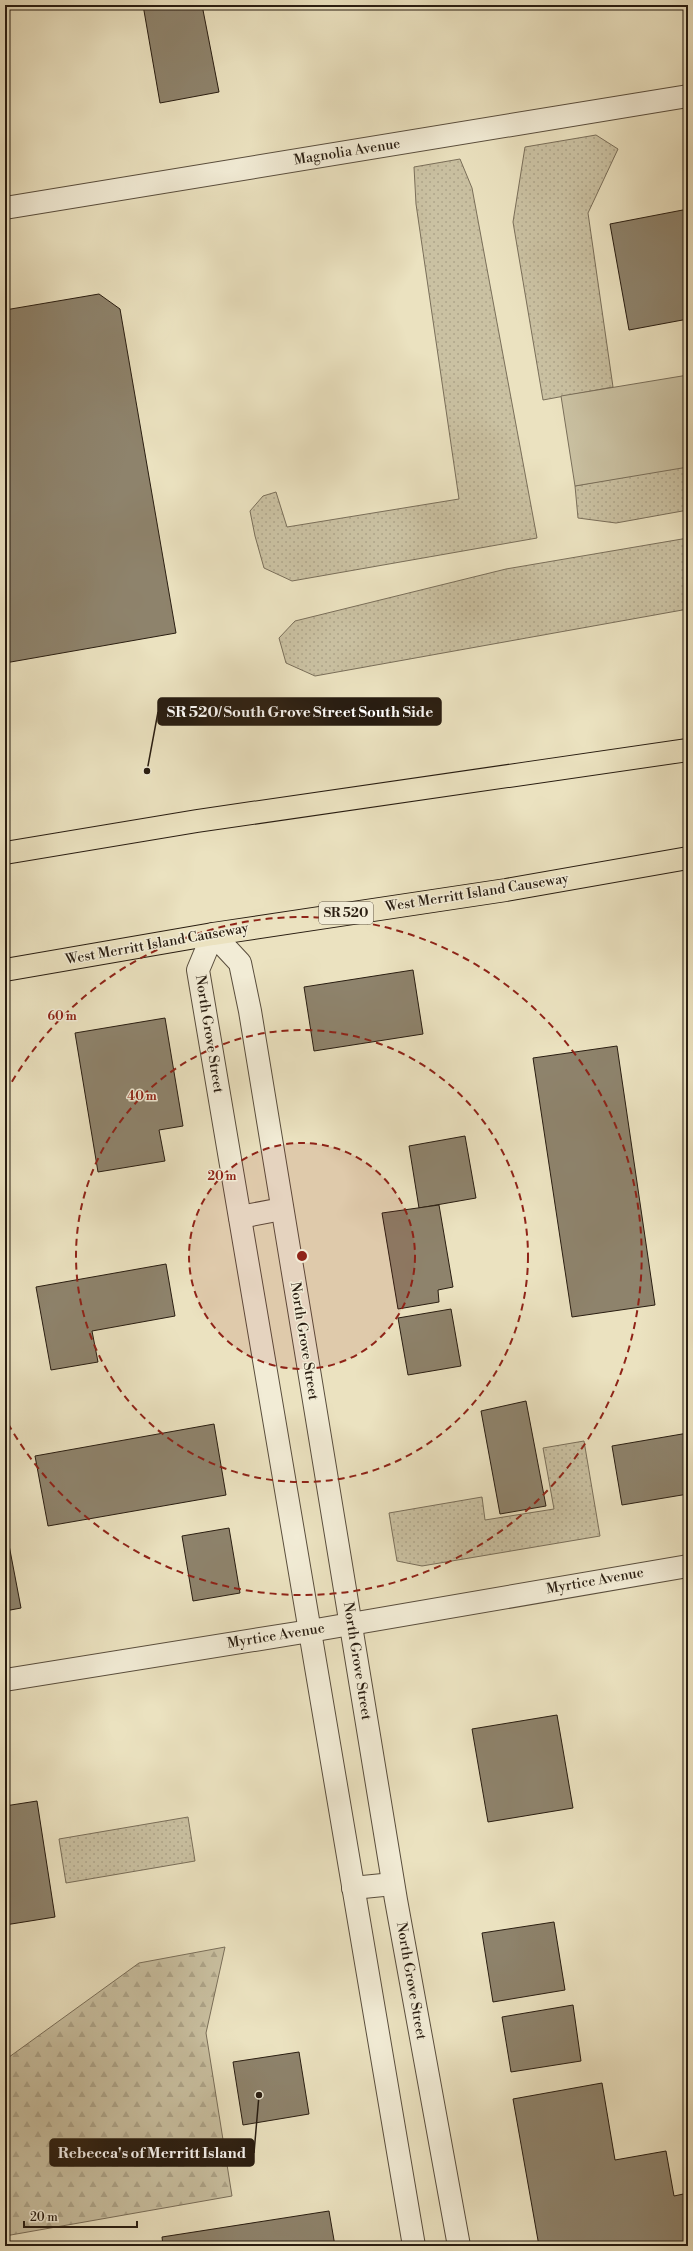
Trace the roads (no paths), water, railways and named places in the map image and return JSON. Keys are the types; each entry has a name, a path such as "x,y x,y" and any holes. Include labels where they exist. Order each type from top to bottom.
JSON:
{"main road":[{"path":"5,853 197,820 688,750"},
{"name":"West Merritt Island Causeway","path":"5,970 213,934 506,890 688,858"}],"street":[{"name":"Magnolia Avenue","path":"5,208 688,96"},
{"name":"North Grove Street","path":"414,2246 198,970 213,934 240,963 351,1623 393,1884 459,2246"},
{"path":"240,1217 282,1209"},
{"name":"Myrtice Avenue","path":"5,1680 310,1631 688,1566"},
{"path":"353,1888 393,1884"}],"place":[{"name":"SR 520/ South Grove Street South Side","path":"147,771"},
{"name":"Rebecca's of Merritt Island","path":"259,2095"}]}
